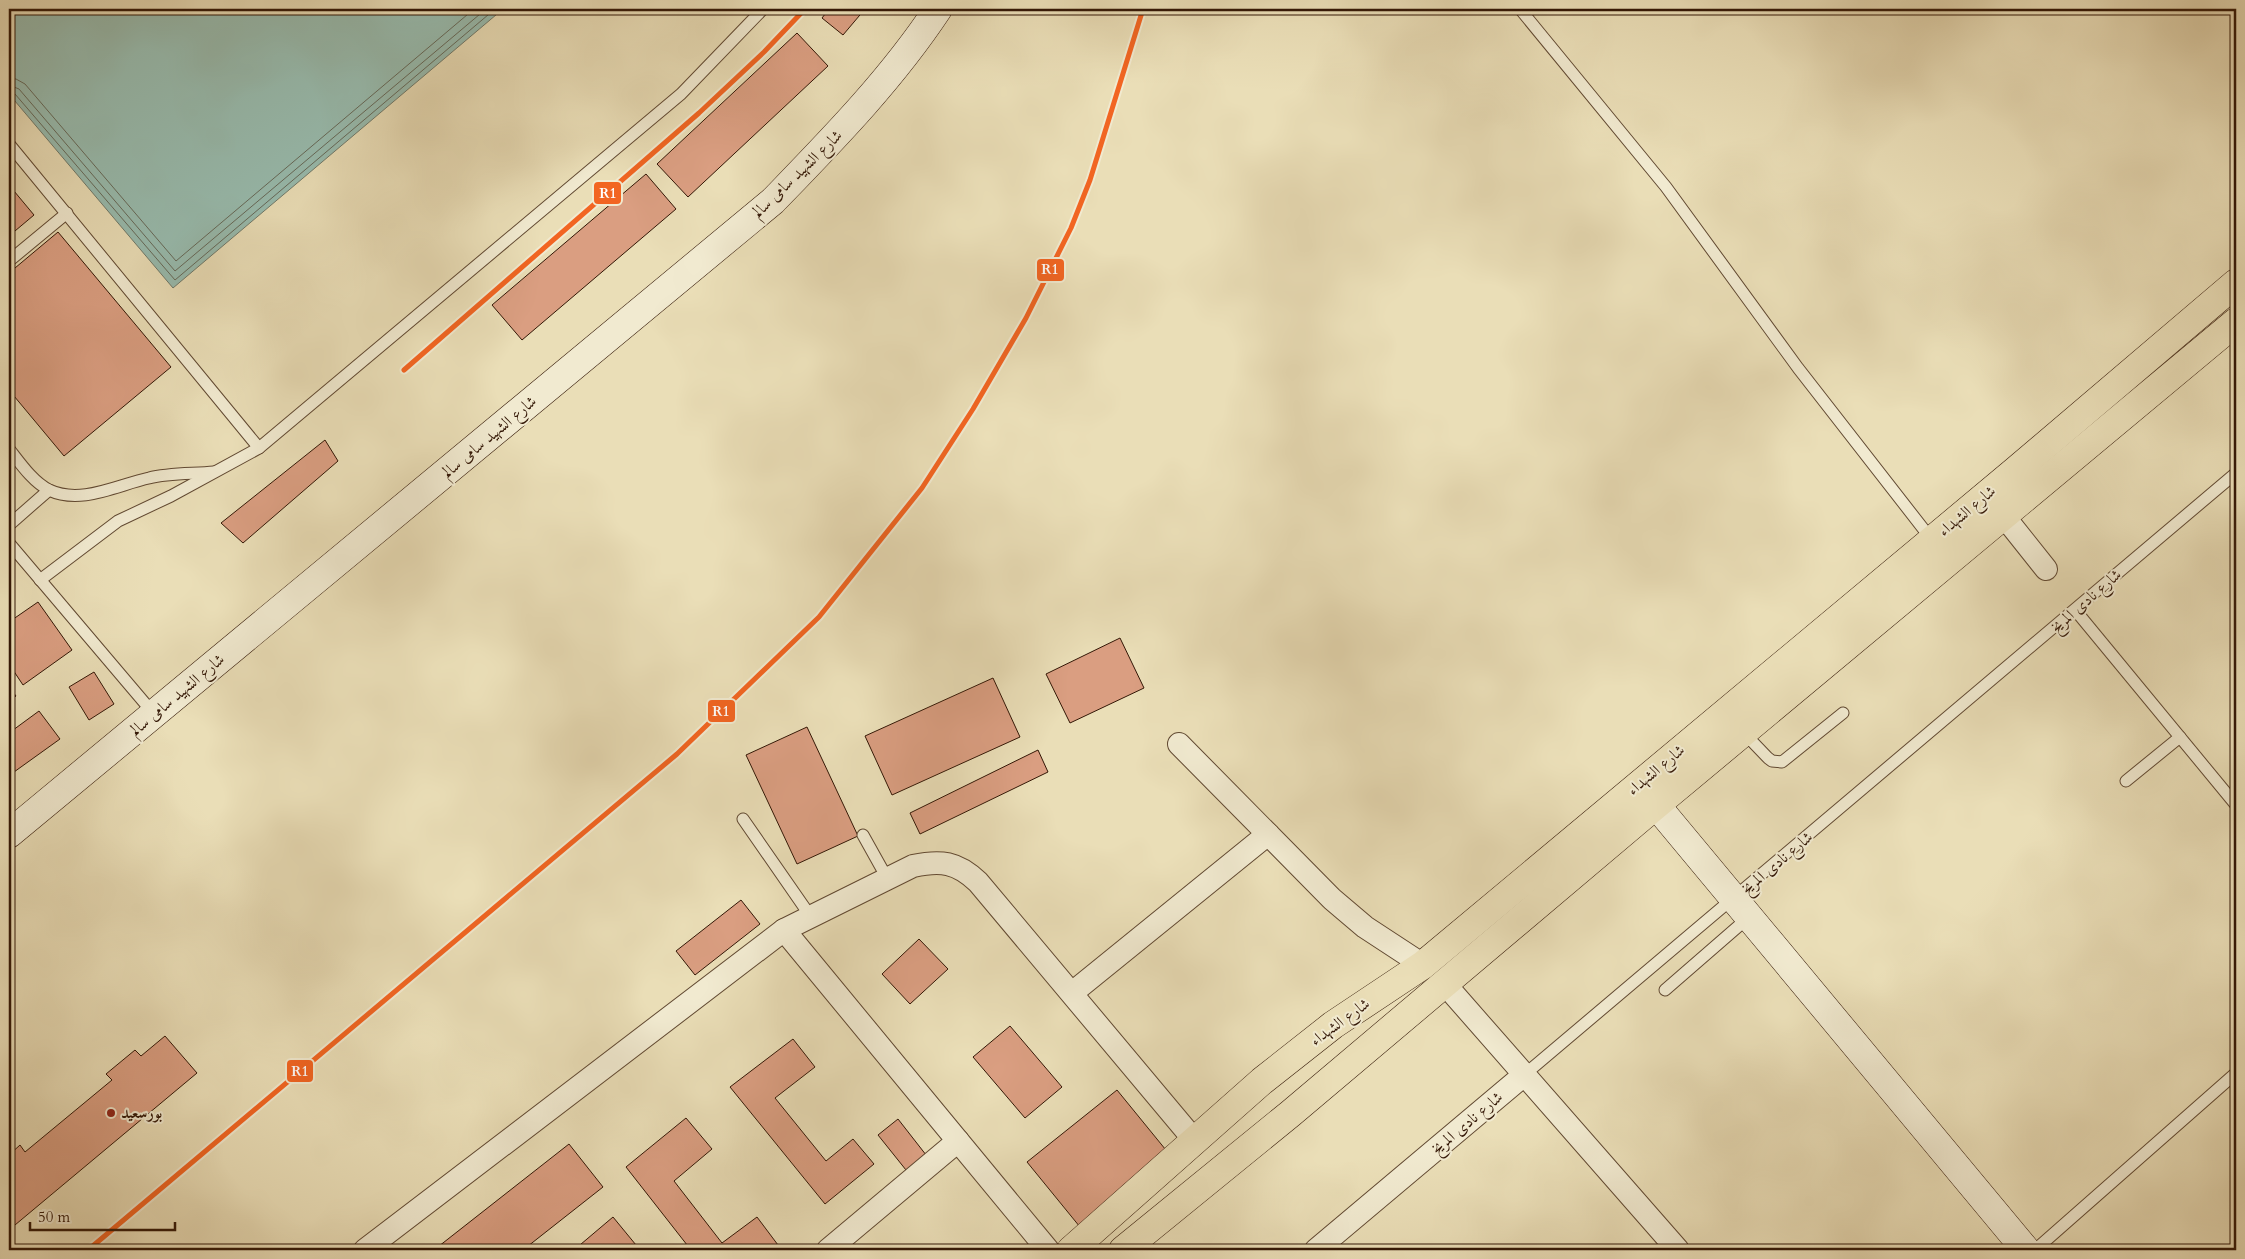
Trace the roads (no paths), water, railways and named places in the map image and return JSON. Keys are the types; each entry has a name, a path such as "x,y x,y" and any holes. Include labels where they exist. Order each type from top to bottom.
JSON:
{"highway":[{"name":"شارع الشهداء","path":"1071,1250 1262,1082 1333,1025 1423,966 2236,283"},
{"name":"شارع الشهداء","path":"1123,1250 1290,1114 1743,732 2236,322"},
{"path":"1333,1025 1340,1045 1356,1058"},
{"path":"1262,1082 1273,1086 1282,1093 1290,1114"}],"main road":[{"name":"شارع الشهيد سامى سالم","path":"9,834 772,201 853,119 924,30 938,9"},
{"path":"1638,784 2026,1250"}],"street":[{"path":"2003,516 2046,569"},
{"path":"1179,744 1351,916 1423,966"},
{"path":"1072,993 1268,834"},
{"path":"365,1250 784,930 887,878 913,866 930,862 948,863 965,870 1072,993 1195,1141"},
{"path":"784,930 1048,1250"},
{"path":"1444,984 1678,1250"},
{"name":"شارع نادى المريخ","path":"1316,1250 1524,1075"},
{"path":"828,1250 958,1141"}],"lane":[{"path":"40,580 118,521 218,472 258,448 681,94 763,9"},
{"path":"1520,9 1666,187 1798,368 1932,540"},
{"path":"9,144 258,448"},
{"path":"9,261 66,213"},
{"path":"9,449 33,478 49,490 73,496 108,491 150,477 218,472"},
{"name":"شارع نادى المريخ","path":"1524,1075 1742,908 2076,611 2236,474"},
{"path":"9,525 49,490"},
{"path":"9,544 154,714"},
{"path":"2076,611 2236,805"},
{"path":"1743,732 1768,758 1772,761 1782,762 1843,713"},
{"path":"2126,780 2180,737"},
{"path":"743,819 811,917"},
{"path":"862,835 887,878"},
{"path":"1665,990 1742,908"},
{"path":"2035,1250 2236,1073"}],"water":[{"path":"9,9 503,9 173,288 9,94"}],"place":[{"name":"بورسعيد","path":"111,1113"}]}
